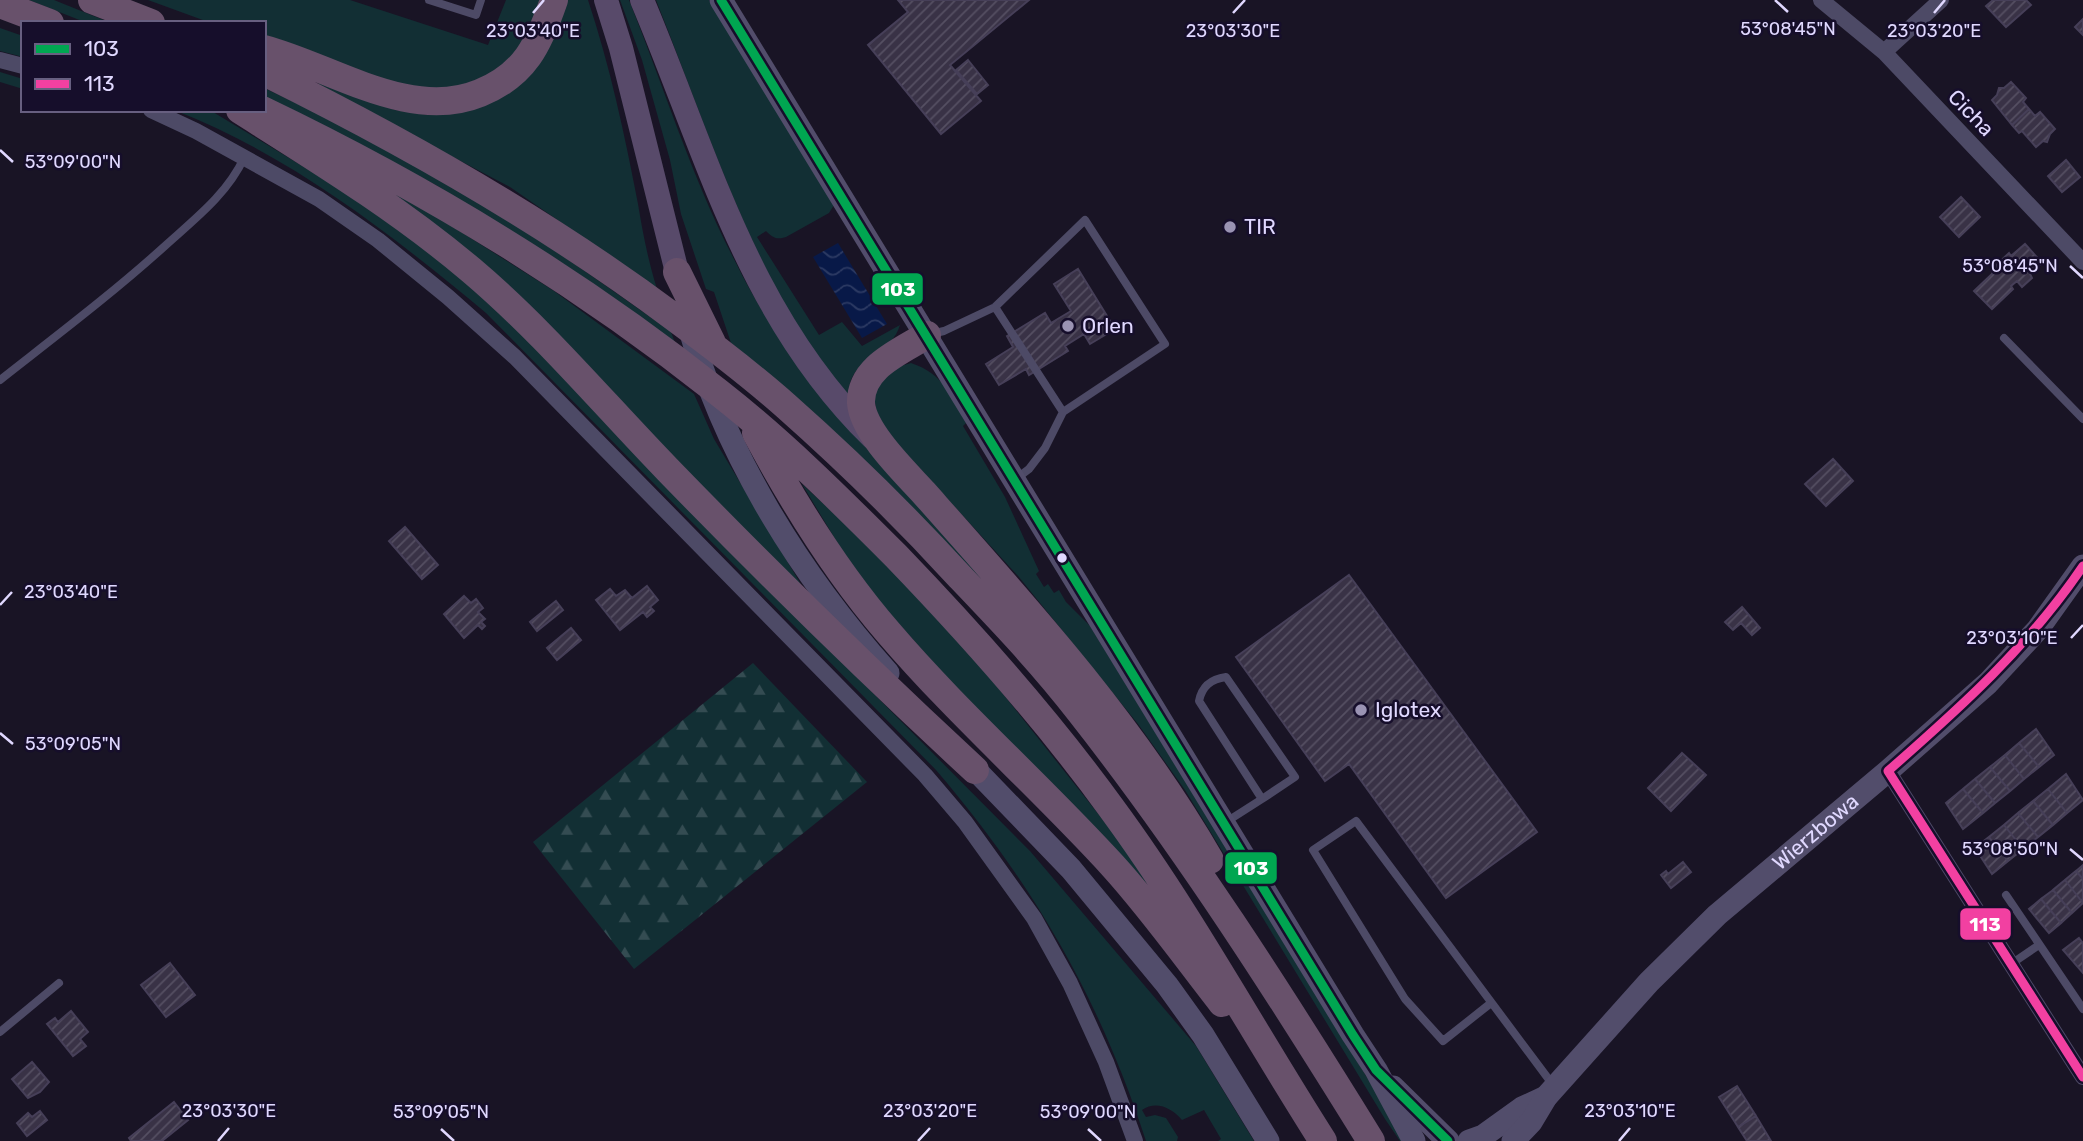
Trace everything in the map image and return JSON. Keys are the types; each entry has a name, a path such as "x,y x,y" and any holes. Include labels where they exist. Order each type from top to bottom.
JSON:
{"highway":[{"path":"92,0 150,21"},
{"path":"266,50 398,96 433,102 458,100 496,86 530,57 554,0"},
{"path":"0,4 45,21"},
{"path":"266,73 394,137 481,187 623,279 784,404 852,467 1005,624 1079,710 1177,841 1276,987 1371,1141"},
{"path":"243,112 360,186 472,271 526,320 822,626 975,771"},
{"path":"266,112 432,198 601,306 718,391 832,491 944,606 998,666 1111,807 1167,886 1323,1141"},
{"path":"677,272 757,435 796,503 836,564 886,631 1115,868 1300,1106"},
{"path":"927,335 882,362 868,376 861,391 861,408 866,421 889,454 1052,638 1157,773 1225,886 1276,987"}],"main road":[{"path":"606,0 677,272"},
{"path":"642,0 701,151 756,278 794,344 816,374 849,415 889,454"}],"street":[{"path":"721,0 1376,1069 1414,1141"},
{"name":"Cicha","path":"1821,0 1884,52 2083,262"},
{"path":"1884,52 1941,0"},
{"path":"0,60 21,65"},
{"path":"155,112 245,157 319,199 378,240 448,297 515,357 925,775 965,822 1034,918 1075,994 1106,1062 1135,1141"},
{"path":"677,272 683,307 704,374 744,463 792,549 819,590 975,771 1071,869 1167,985 1203,1035 1268,1141"},
{"name":"Wierzbowa","path":"1513,1141 1531,1122 1551,1092 1649,982 1717,915 1888,771 1996,675 2038,629 2083,566"},
{"path":"1888,771 2083,1077"},
{"path":"1376,1069 1449,1141 1467,1141"},
{"name":"Wierzbowa","path":"1467,1141 1483,1136 1522,1108 1551,1092"}],"lane":[{"path":"429,0 448,3 476,15 481,0"},
{"path":"0,380 123,284 217,200 234,179 245,157"},
{"path":"927,335 944,331 995,307 1085,220 1165,344 1063,412 1045,448 1029,469 1015,480"},
{"path":"995,307 1063,412"},
{"path":"2004,338 2083,419"},
{"path":"1223,823 1262,799 1295,777 1226,677 1216,678 1202,690 1199,701 1262,799"},
{"path":"1491,1003 1443,1041 1405,999 1313,850 1356,821 1491,1003 1551,1092"},
{"path":"2006,895 2083,1009"},
{"path":"2011,964 2039,945"},
{"path":"0,1032 58,983"}],"green space":[{"path":"29,0 54,0 106,21 82,21"},
{"path":"148,0 350,0 488,45 506,0 540,0 523,51 486,82 432,94 266,42 266,21 206,21"},
{"path":"562,0 588,0 616,101 657,289 510,187 318,86 319,83 395,110 429,115 478,107"},
{"path":"620,0 629,0 679,133 720,231 741,274 778,336 1031,629 732,346 714,292 706,289 681,214 670,160 642,60"},
{"path":"656,0 709,0 834,205 829,213 786,237 775,238 766,231 757,237 819,335 842,322 862,346 900,325 890,342 856,372 850,382 848,397 806,342 761,260 723,174"},
{"path":"0,28 21,35 21,56 0,51"},
{"path":"0,72 21,78 21,88 0,82"},
{"path":"266,89 393,151 475,199 671,332 677,348 580,277 436,185 266,98"},
{"path":"179,112 213,112 350,195 413,238 519,329 725,544 1030,851 1196,1046 1254,1141 1218,1141 1221,1139 1204,1110 1182,1120 1169,1109 1153,1106 1142,1110 1146,1117 1155,1115 1166,1118 1178,1137 1177,1141 1146,1141 1107,1038 1060,945 1004,856 936,770 486,313 413,254 338,199 299,173 217,128"},
{"path":"371,180 439,218 554,291 694,394 714,439 805,591"},
{"path":"911,363 931,373 945,386 966,423 963,426 1005,497 1039,571 1036,574 1044,587 1048,584 1054,593 1059,590 1066,602 1090,626 1406,1141 1400,1141 1385,1119 1185,790 1138,724 1019,577 878,423 873,389 894,368"},
{"path":"802,484 866,543 980,665 1111,830 1160,898 955,687 878,600 840,547"},
{"path":"753,663 867,782 634,969 533,842"}],"water":[{"path":"838,243 887,324 862,338 813,257"}],"building":[{"path":"898,0 1029,0 950,65 981,101 941,134 868,45 908,12"},
{"path":"1993,0 2026,0 2031,5 2006,27 1986,6"},
{"path":"2083,19 2083,35 2075,27"},
{"path":"968,60 988,85 977,94 956,70"},
{"path":"2011,82 2026,98 2023,102 2029,109 2012,125 1992,100 1999,88 2004,88"},
{"path":"2029,109 2035,116 2040,112 2055,129 2047,142 2043,141 2036,147 2022,131 2019,133 2012,125"},
{"path":"2066,160 2080,177 2062,192 2048,176"},
{"path":"1961,197 1980,217 1959,237 1940,217"},
{"path":"2025,244 2042,263 2030,274 2032,278 2022,287 2017,281 2011,286 2013,289 1992,309 1974,291 2009,253 2011,256"},
{"name":"Orlen","path":"1078,269 1115,329 1090,344 1084,334 1065,346 1068,351 1029,375 1026,369 999,385 986,364 1013,347 1007,336 1045,313 1051,323 1071,311 1054,284"},
{"path":"1833,459 1853,481 1826,506 1805,484"},
{"path":"405,527 438,565 422,579 389,541"},
{"name":"Iglotex","path":"1349,575 1537,832 1446,898 1349,764 1325,781 1236,657"},
{"path":"647,586 658,600 650,607 654,611 647,617 643,612 620,630 596,600 610,589 616,596 625,590 632,598"},
{"path":"464,596 471,603 476,599 483,608 478,612 485,619 481,622 485,626 482,629 478,625 464,638 444,614"},
{"path":"556,601 563,610 537,631 530,622"},
{"path":"1742,607 1760,628 1752,635 1741,623 1733,630 1725,622"},
{"path":"571,628 581,640 557,660 547,648"},
{"path":"2036,729 2054,755 2039,767 2019,743"},
{"path":"2019,743 2039,767 2024,779 2005,755"},
{"path":"1682,753 1706,775 1671,811 1648,788"},
{"path":"2005,755 2024,779 2010,791 1990,767"},
{"path":"1990,767 2010,791 1995,803 1975,779"},
{"path":"2066,774 2083,800 2067,813 2048,789"},
{"path":"1975,779 1995,803 1983,813 1963,789"},
{"path":"1963,789 1983,813 1963,829 1946,803"},
{"path":"2048,789 2067,813 2053,825 2033,801"},
{"path":"2033,801 2053,825 2038,837 2018,813"},
{"path":"2018,813 2038,837 2023,849 2004,825"},
{"path":"2004,825 2023,849 2008,861 1989,837"},
{"path":"1989,837 2008,861 1992,874 1975,848"},
{"path":"1683,862 1691,872 1671,888 1661,875 1666,871 1668,874"},
{"path":"2083,865 2083,879 2076,871"},
{"path":"2076,871 2083,879 2083,903 2065,880"},
{"path":"2065,880 2083,903 2072,913 2053,890"},
{"path":"2053,890 2072,913 2061,923 2041,899"},
{"path":"2041,899 2061,923 2049,933 2029,909"},
{"path":"2079,938 2083,943 2083,973 2063,950"},
{"path":"170,963 195,995 166,1017 141,985"},
{"path":"71,1011 88,1032 80,1039 86,1046 73,1056 47,1024 55,1018 58,1022"},
{"path":"32,1062 49,1082 40,1092 28,1098 12,1079"},
{"path":"1737,1086 1756,1116 1738,1127 1719,1097"},
{"path":"174,1102 188,1120 162,1141 131,1141 129,1138"},
{"path":"40,1111 47,1120 27,1136 17,1123 28,1113 32,1117"},
{"path":"1756,1116 1771,1141 1747,1141 1738,1127"}],"transit line":[{"name":"103","path":"721,0 1353,1035 1376,1070 1448,1141"},
{"name":"113","path":"1888,771 1967,700 2017,649 2083,566"},
{"name":"113","path":"1888,771 2083,1077"}],"place":[{"name":"TIR","path":"1230,227"},
{"name":"Orlen","path":"1068,326"},
{"name":"Iglotex","path":"1361,710"}]}
